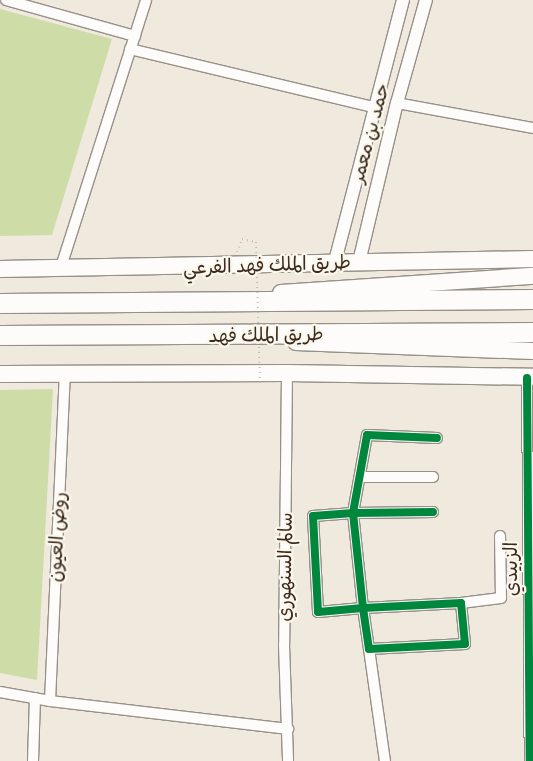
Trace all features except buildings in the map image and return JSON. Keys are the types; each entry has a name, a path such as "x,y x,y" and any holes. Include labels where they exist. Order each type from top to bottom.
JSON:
{"highway":[{"name":"طريق الملك فهد","path":"0,303 533,299"},
{"name":"طريق الملك فهد","path":"0,335 154,336 533,332"}],"main road":[{"name":"طريق الملك فهد الفرعي","path":"0,269 60,270 334,265 359,262 533,259"},
{"path":"150,302 533,276"},
{"path":"0,340 62,335"},
{"path":"154,336 533,351"},
{"path":"0,374 287,373 530,377"}],"street":[{"path":"6,0 135,36"},
{"path":"60,270 146,0"},
{"name":"حمد بن معمر","path":"334,265 404,0"},
{"name":"حمد بن معمر","path":"359,262 397,103 426,0"},
{"path":"130,49 377,108"},
{"path":"397,103 533,128"},
{"name":"سالم السنهوري","path":"287,373 284,645 288,761"},
{"name":"روض العيون","path":"50,701 65,374"},
{"name":"الزبيدي","path":"530,377 531,760"},
{"path":"384,761 363,608 353,514 367,435 437,438"},
{"path":"361,477 433,477"},
{"path":"433,512 312,517 317,609 324,612 461,603 502,598 500,536"},
{"path":"369,649 465,644 461,603"},
{"path":"0,692 50,701 288,729"},
{"path":"34,761 35,698"}],"path":[{"path":"242,239 256,242 260,384"}],"green space":[{"path":"0,9 112,39 52,235 0,236"},
{"path":"53,389 37,680 0,673 0,390"}],"cycle path":[{"path":"527,378 530,761"},
{"path":"433,512 353,513 313,516 318,612 363,608 369,649 465,644 461,603 363,608 353,513 367,435 437,438"}]}
